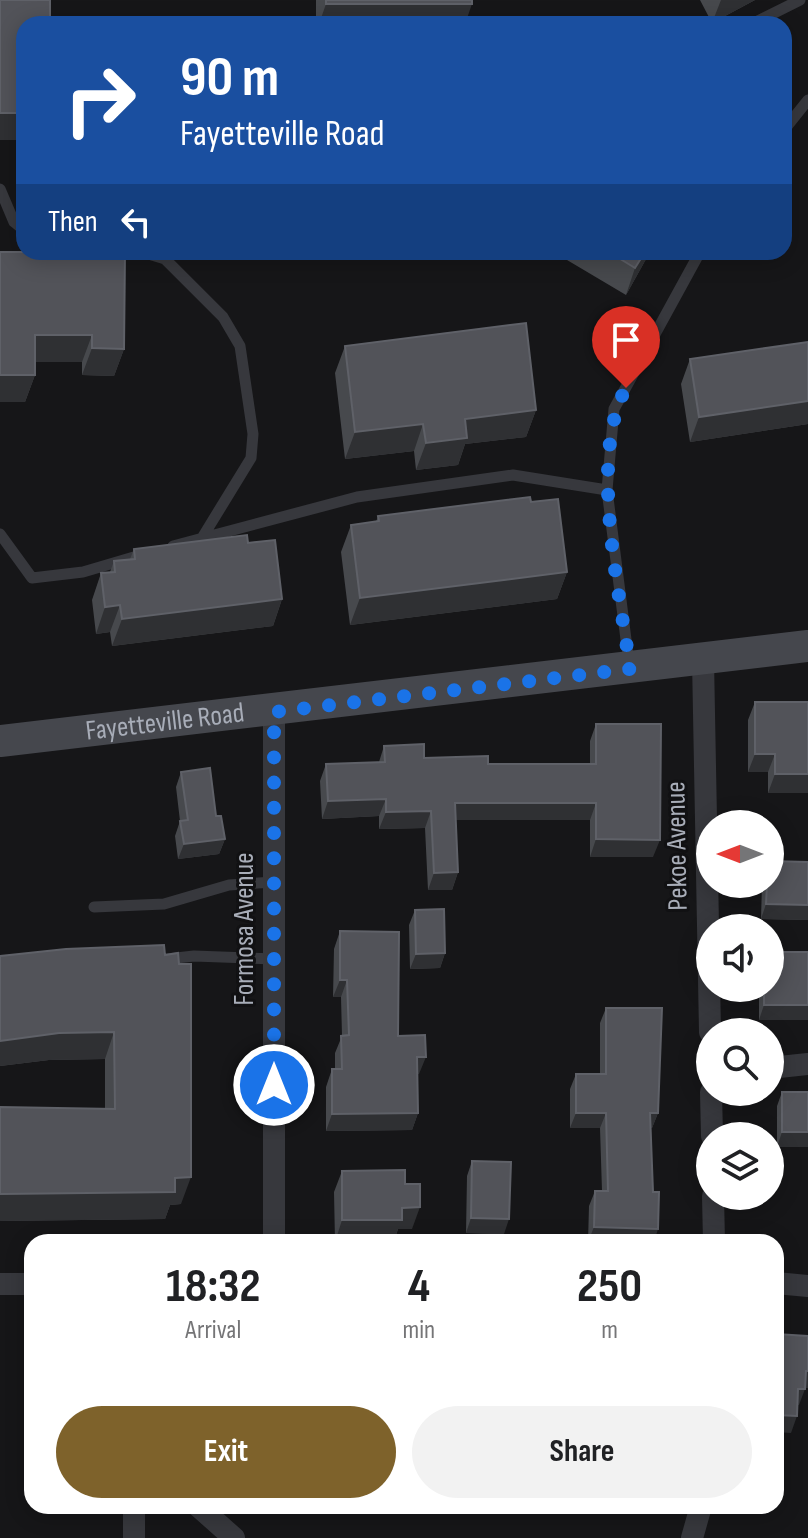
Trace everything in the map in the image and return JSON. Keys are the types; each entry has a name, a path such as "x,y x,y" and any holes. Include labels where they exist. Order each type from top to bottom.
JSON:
{"main road":[{"name":"Fayetteville Road","path":"0,741 274,712 808,646"}],"street":[{"name":"Pekoe Avenue","path":"703,660 710,1018"},
{"name":"Formosa Avenue","path":"274,712 274,1234"},
{"path":"784,1067 808,1064"},
{"path":"713,1210 714,1234"},
{"path":"0,1284 24,1284"},
{"path":"784,1284 808,1286"},
{"path":"134,1514 134,1538"},
{"path":"207,1514 234,1538"},
{"path":"692,1538 699,1514"}],"lane":[{"path":"768,16 800,0"},
{"path":"792,118 808,100"},
{"path":"0,189 16,224"},
{"path":"166,260 223,317 240,346 253,434 251,458 202,538"},
{"path":"630,669 607,490 614,409 696,260"},
{"path":"0,534 32,578 83,572 357,497 513,475 607,490"},
{"path":"94,907 164,904 229,885 274,882"},
{"path":"152,961 194,956 274,959"}],"building":[{"path":"0,0 50,0 50,16 16,16 16,113 0,113"},
{"path":"326,0 472,0 472,4 326,4"},
{"path":"0,252 16,252 16,260 125,260 124,349 92,348 92,335 35,335 35,375 0,375"},
{"path":"622,260 640,260 635,268"},
{"path":"526,323 536,410 465,419 467,438 426,443 423,424 355,432 345,346"},
{"path":"808,342 808,401 699,417 690,359"},
{"path":"530,497 531,502 558,499 567,572 360,598 351,525 379,521 378,516"},
{"path":"247,535 248,543 275,540 282,599 122,619 120,605 105,607 101,573 115,572 114,561 135,559 134,549"},
{"path":"755,702 808,702 808,774 775,774 775,754 755,754"},
{"path":"596,724 661,724 660,840 596,839 596,803 455,803 458,872 434,873 431,811 386,812 386,799 328,801 326,764 385,762 384,746 424,744 424,758 488,756 488,764 596,764"},
{"path":"210,768 216,816 221,816 225,839 184,844 180,821 188,820 181,772"},
{"path":"784,861 808,862 808,905 766,904 766,898 784,898"},
{"path":"444,909 445,953 416,954 415,910"},
{"path":"340,931 399,932 398,1036 425,1035 426,1057 417,1057 418,1113 332,1114 332,1069 342,1069 341,1036 349,1035 347,980 340,980"},
{"path":"164,945 165,955 178,953 179,964 191,964 191,1177 175,1178 175,1192 0,1194 0,1107 115,1109 114,1032 59,1033 0,1041 0,956 66,949"},
{"path":"784,952 808,952 808,1005 764,1005 764,1002 784,1002"},
{"path":"606,1008 662,1008 658,1113 650,1113 653,1192 659,1192 658,1229 594,1227 595,1191 608,1191 606,1113 576,1113 576,1074 606,1074"},
{"path":"784,1092 808,1092 808,1132 784,1132"},
{"path":"472,1161 511,1162 509,1219 471,1218"},
{"path":"405,1170 405,1184 420,1184 420,1207 402,1208 402,1220 342,1220 342,1171"},
{"path":"784,1334 808,1336 808,1371 805,1389 798,1389 797,1416 784,1415"}],"route":[{"path":"274,1085 274,712 630,669 607,490 614,409 626,388"}]}
